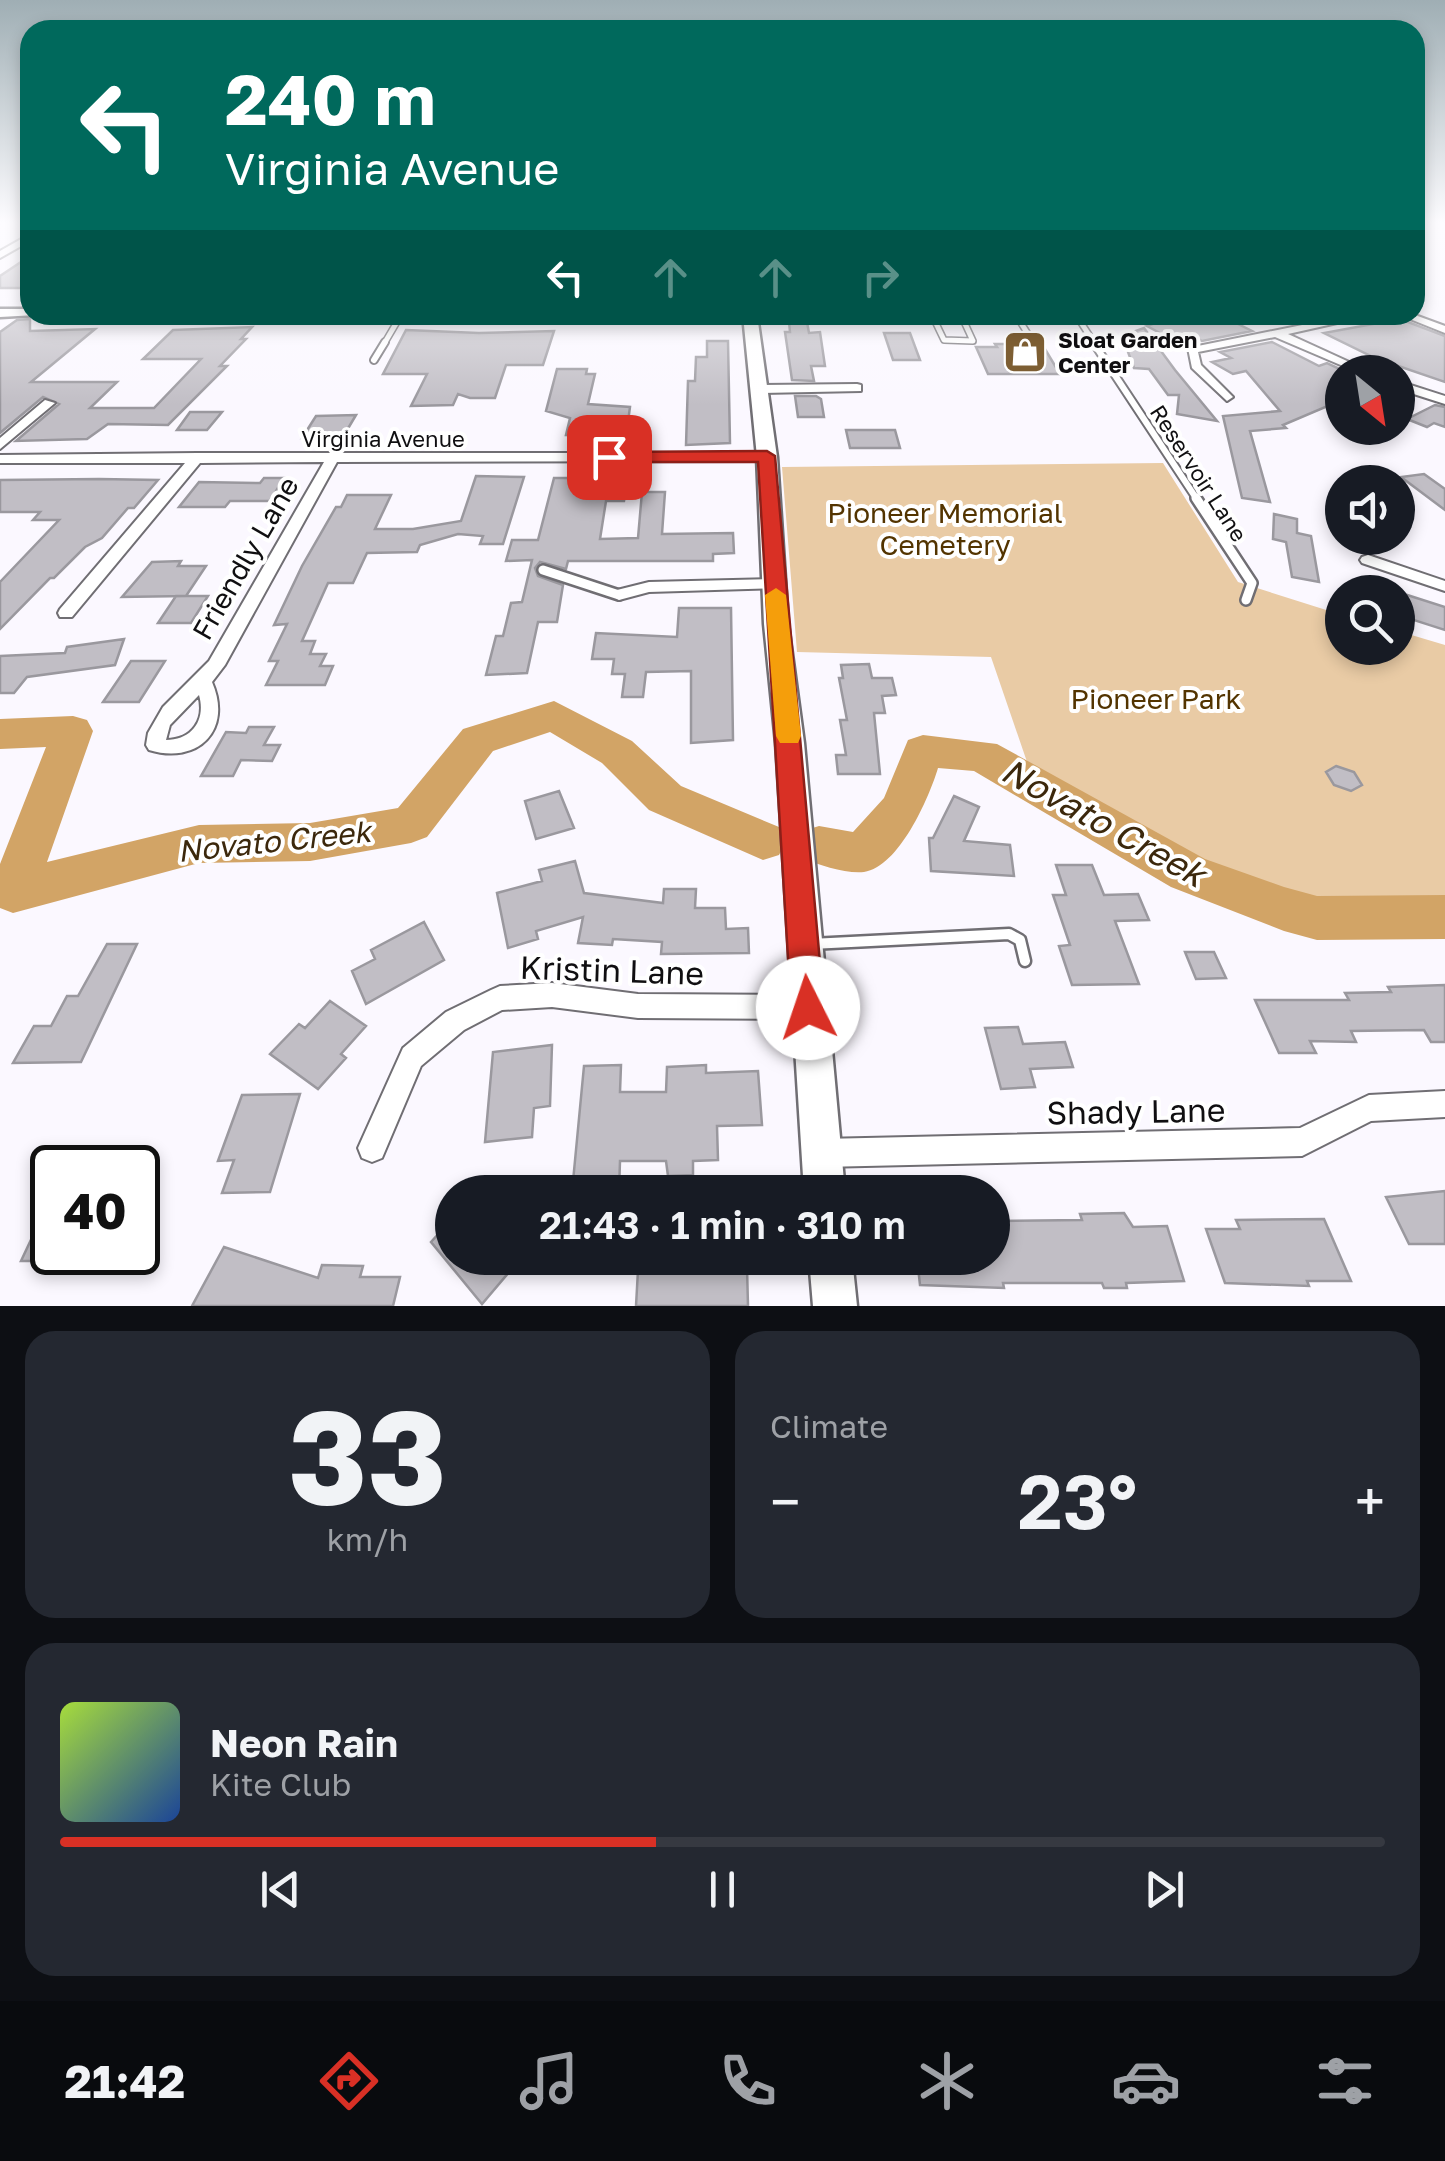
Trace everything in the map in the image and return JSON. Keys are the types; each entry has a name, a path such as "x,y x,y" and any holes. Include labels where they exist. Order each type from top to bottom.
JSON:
{"street":[{"path":"751,325 767,456 823,1175"},
{"path":"1226,397 1196,366 1192,350 1317,325"},
{"path":"1276,333 1327,355"},
{"path":"760,389 857,388"},
{"path":"1415,390 1445,400"},
{"path":"0,446 49,403"},
{"name":"Virginia Avenue","path":"0,459 767,456"},
{"path":"66,613 197,457"},
{"name":"Friendly Lane","path":"204,684 333,458"},
{"path":"1368,560 1445,586"},
{"path":"619,595 649,587 776,584"},
{"name":"Kristin Lane","path":"372,1148 412,1056 455,1021 500,998 552,995 638,1006 808,1008"},
{"name":"Shady Lane","path":"821,1153 1302,1142 1370,1108 1445,1104"},
{"path":"832,1275 835,1306"}],"lane":[{"path":"374,360 396,325"},
{"path":"937,325 944,340 972,341 965,325"},
{"path":"1022,325 1028,334"},
{"name":"Reservoir Lane","path":"1083,325 1252,583 1246,600"},
{"path":"543,570 619,595"},
{"path":"803,945 1009,934 1020,940 1025,961"}],"green space":[{"name":"Pioneer Park","path":"1163,463 1238,582 1325,610 1325,665 1415,665 1415,636 1445,645 1445,907 1394,926 1284,909 1171,847 1099,835 1037,791 991,657 797,652 782,467"}],"building":[{"path":"0,283 20,283 20,288 0,288"},
{"path":"17,320 20,325 30,325 30,331 95,329 31,382 117,382 90,408 154,408 201,359 143,359 173,330 252,327 220,366 227,366 168,425 108,424 87,439 16,441 59,404 43,397 0,433 0,332"},
{"path":"789,325 808,325 809,333 820,332 825,366 811,366 814,381 792,380 785,332 790,332"},
{"path":"1240,325 1252,331 1202,341 1187,333 1171,339 1147,326"},
{"path":"1367,325 1416,325 1445,336 1445,382 1415,372 1415,355 1369,355 1324,333"},
{"path":"1144,328 1217,421 1177,414 1179,395 1168,395 1149,369 1134,368 1128,352 1133,332"},
{"path":"406,330 554,331 543,365 506,365 495,398 458,394 453,405 411,406 427,374 383,374"},
{"path":"884,333 910,333 920,360 893,360"},
{"path":"707,341 728,341 730,443 686,445 688,381 695,381 696,357 707,357"},
{"path":"1272,342 1319,366 1325,364 1325,407 1283,425 1286,428 1250,431 1270,502 1242,498 1223,416 1280,411 1246,371 1233,374 1212,362 1231,358 1220,352"},
{"path":"995,344 1042,344 1060,374 988,374 976,347 997,347"},
{"path":"557,369 587,369 586,374 595,374 588,404 630,407 626,437 566,435 570,418 546,411"},
{"path":"795,396 821,399 824,417 798,417"},
{"path":"1435,405 1445,407 1445,427 1434,423 1427,427 1415,422 1415,415"},
{"path":"190,412 222,412 207,430 177,430"},
{"path":"356,415 343,437 302,438 316,416"},
{"path":"846,430 895,430 900,448 850,448"},
{"path":"1424,474 1445,489 1445,510 1415,488 1415,475"},
{"path":"476,476 524,477 503,544 480,544 483,536 458,534 420,545 417,552 367,553 353,583 328,583 302,641 315,641 310,654 326,654 320,666 333,666 325,685 266,685 278,661 269,661 287,624 274,625 302,566 347,495 391,495 375,529 413,529 461,521"},
{"path":"264,478 284,478 270,501 230,501 225,507 179,507 199,482 260,483"},
{"path":"554,478 609,478 608,483 627,484 624,501 606,501 600,539 638,538 642,492 665,492 662,534 733,533 734,553 713,554 713,561 568,561 566,569 540,562 535,568 538,576 563,585 557,622 538,622 527,673 486,675 496,636 503,636 511,603 522,602 532,560 506,561 512,540 538,540"},
{"path":"0,480 158,480 134,508 128,508 102,538 85,547 50,578 0,629 0,582 59,520 33,520 40,512 0,512"},
{"path":"1274,514 1297,519 1297,533 1311,536 1319,582 1292,577 1286,542 1273,539"},
{"path":"181,561 178,566 206,566 186,596 122,597 152,562"},
{"path":"176,596 208,596 191,623 158,623"},
{"path":"1415,597 1445,607 1445,630 1415,620"},
{"path":"679,608 731,608 733,740 691,743 691,671 646,672 643,697 622,697 625,674 612,674 614,659 592,659 596,633 677,637"},
{"path":"124,639 115,665 27,677 14,693 0,693 0,656 65,653 67,647"},
{"path":"131,661 165,661 139,702 103,702"},
{"path":"869,664 872,678 892,678 896,695 882,696 885,713 874,713 880,774 838,774 836,755 846,755 840,720 847,720 839,678 843,678 841,665"},
{"path":"249,727 274,727 264,745 280,745 272,761 241,760 233,776 201,776 226,732 246,733"},
{"path":"1336,766 1354,772 1362,785 1351,791 1334,785 1326,772"},
{"path":"559,791 574,828 536,839 525,801"},
{"path":"954,796 979,807 964,841 1010,845 1014,876 931,871 929,838 933,838"},
{"path":"575,861 584,893 663,903 664,889 696,889 695,908 725,908 726,929 748,928 749,953 661,954 662,942 613,939 612,945 578,943 583,917 536,931 538,939 508,948 497,893 542,881 539,870"},
{"path":"1056,865 1092,865 1104,895 1138,894 1149,920 1115,921 1139,984 1072,985 1059,946 1070,945 1053,895 1066,895"},
{"path":"424,922 444,960 366,1004 352,971 375,959 371,950"},
{"path":"107,944 137,944 81,1062 13,1063 34,1026 51,1026 67,996 78,996"},
{"path":"1185,952 1214,952 1226,978 1196,979"},
{"path":"1445,985 1445,1042 1431,1042 1424,1030 1351,1031 1356,1042 1310,1041 1316,1053 1279,1053 1255,1000 1349,1000 1345,993"},
{"path":"330,1001 366,1026 341,1054 346,1058 318,1089 270,1054 299,1024 305,1028"},
{"path":"1018,1027 1023,1044 1065,1042 1073,1067 1030,1069 1035,1087 1001,1089 985,1028"},
{"path":"552,1045 550,1106 534,1108 532,1137 485,1142 493,1052"},
{"path":"621,1065 620,1092 666,1092 667,1067 706,1065 706,1073 758,1071 762,1125 717,1126 718,1160 693,1161 693,1175 668,1175 666,1161 620,1161 620,1175 574,1175 584,1066"},
{"path":"300,1094 270,1192 222,1193 234,1160 218,1161 242,1095"},
{"path":"1445,1191 1445,1244 1409,1244 1386,1197"},
{"path":"1124,1213 1133,1227 1167,1226 1184,1281 1126,1283 1127,1288 1104,1288 1102,1283 1003,1283 1004,1288 920,1285 919,1275 1010,1275 1010,1221 1082,1220 1080,1214"},
{"path":"1324,1219 1351,1281 1307,1281 1309,1286 1225,1283 1206,1229 1240,1229 1236,1220"},
{"path":"30,1242 30,1261 21,1261"},
{"path":"224,1247 318,1278 322,1265 363,1266 360,1277 400,1277 393,1306 192,1306"},
{"path":"458,1275 507,1275 482,1304"},
{"path":"638,1275 747,1275 748,1306 636,1306"}],"waterway":[{"name":"Novato Creek","path":"0,734 73,731 13,892 199,844 310,842 411,824 478,740 554,716 617,752 665,798 763,841"},
{"name":"Novato Creek","path":"819,845 862,853 903,808 923,751 982,755 1188,873 1284,909 1317,918 1445,917"}],"slow traffic":[{"path":"776,595 789,736"}],"place":[{"name":"Sloat Garden Center","path":"1025,352"}],"route":[{"path":"609,457 767,456 776,624 790,743 808,1008"}],"park label":[{"name":"Pioneer Memorial Cemetery","path":"945,528"}]}
